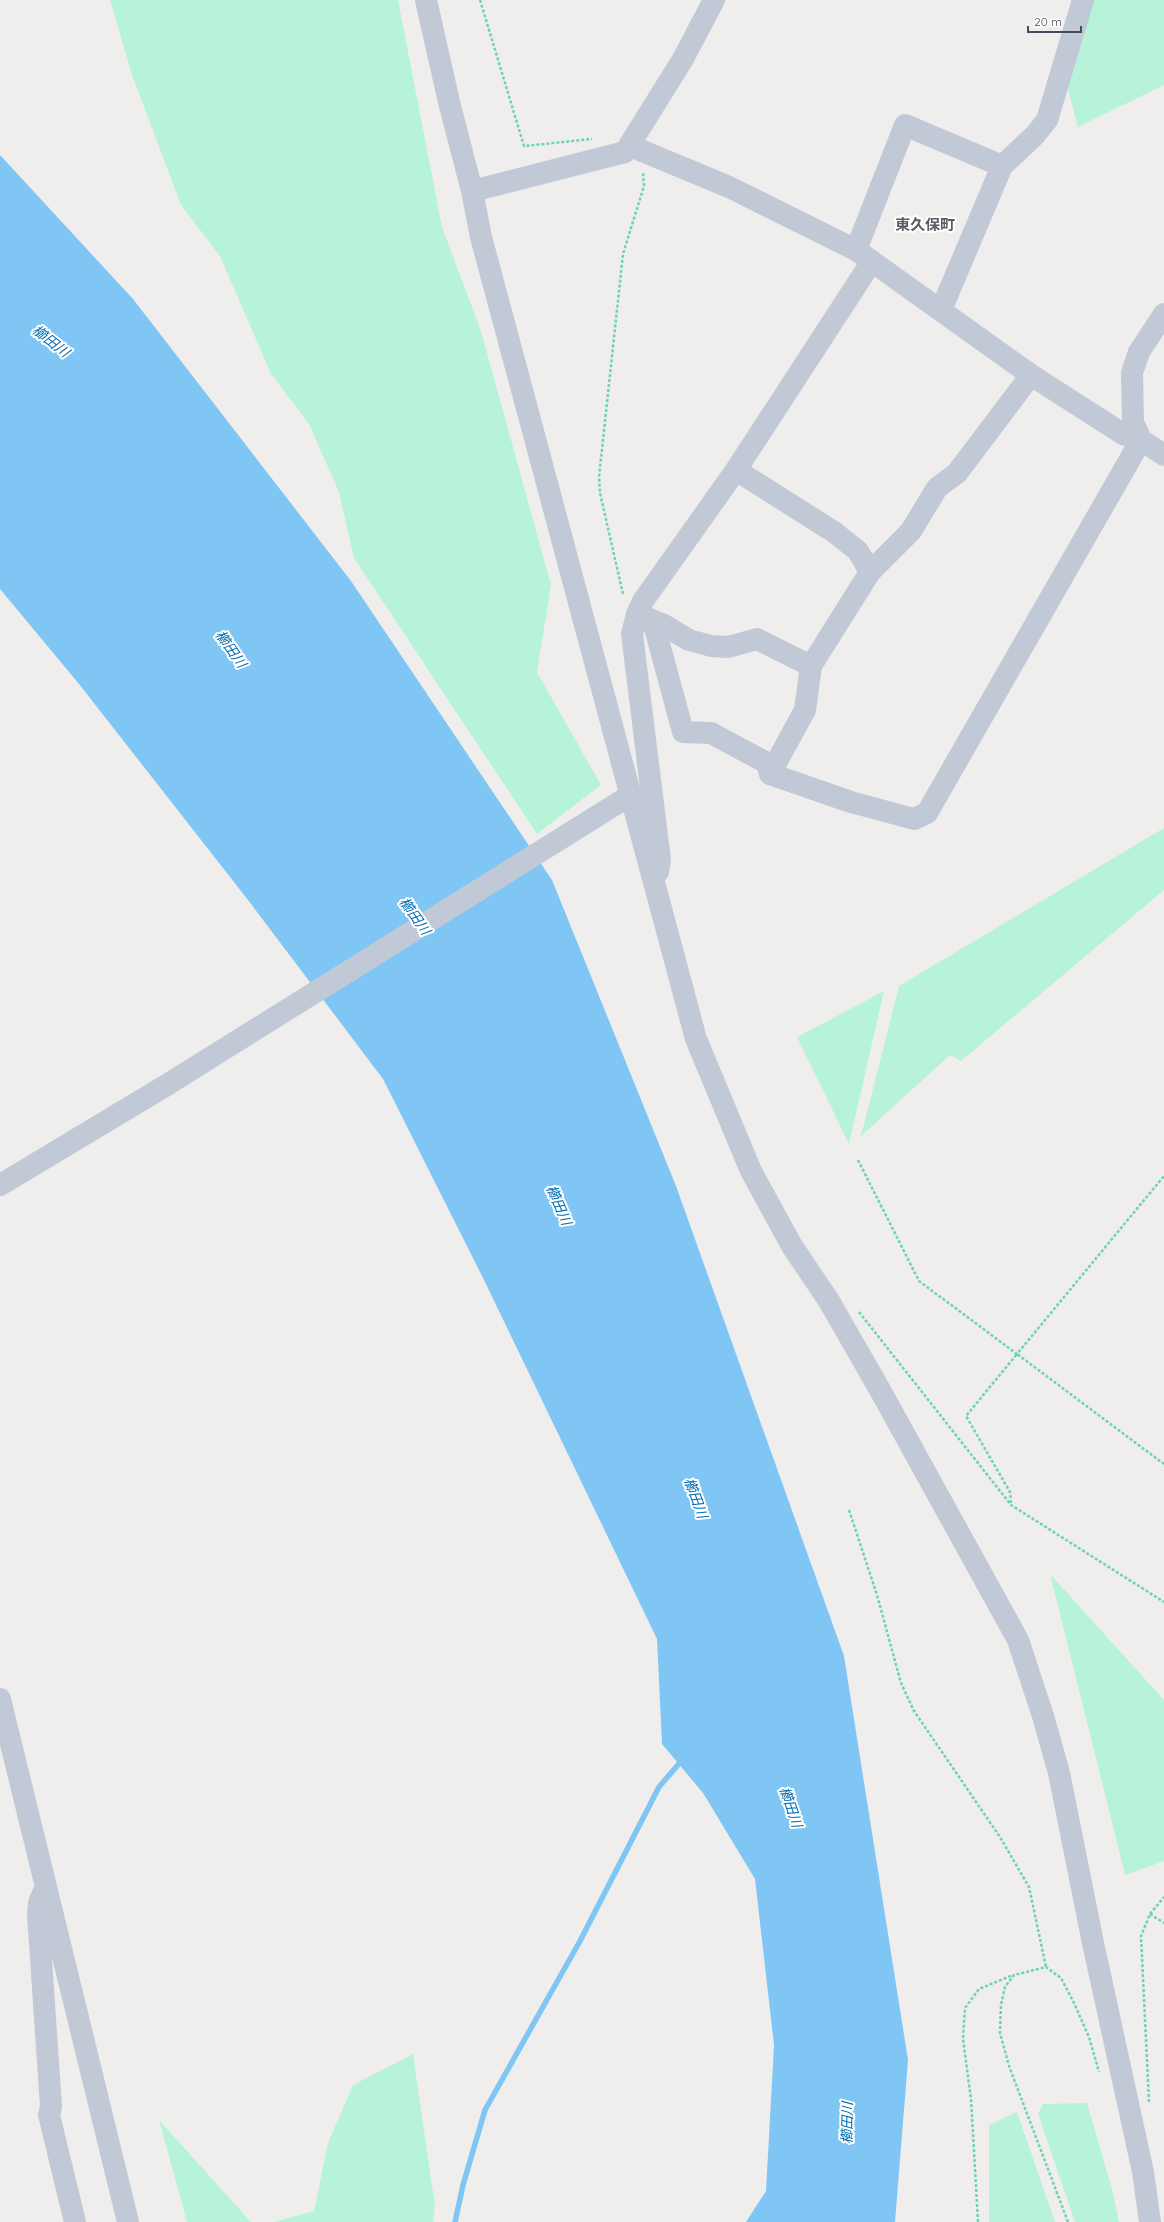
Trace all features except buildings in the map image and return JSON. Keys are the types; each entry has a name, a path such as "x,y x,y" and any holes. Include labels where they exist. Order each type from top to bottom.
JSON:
{"street":[{"path":"426,0 448,102 472,191 481,237 611,720 621,800 655,890 696,1039 722,1105 755,1178 792,1246 829,1301 1018,1640 1044,1716 1059,1773 1093,1943 1142,2172 1150,2222"},
{"path":"472,191 625,152 636,146 714,0"},
{"path":"941,310 1002,166 1035,135 1047,120 1082,0"},
{"path":"770,774 767,763 712,732 683,732 645,617 643,601 736,470 864,255 905,125 1002,166"},
{"path":"636,146 729,186 864,255 1031,376 1123,434 1141,440 1164,455"},
{"path":"1141,440 1133,422 1132,373 1139,352 1164,314"},
{"path":"770,774 805,710 811,666 870,572 911,531 937,488 957,473 1031,376"},
{"path":"770,774 851,802 914,819 927,812 1141,440"},
{"path":"736,470 834,532 858,551 870,572"},
{"path":"645,617 632,634 660,860 655,890"},
{"path":"645,617 664,625 689,640 711,646 728,647 757,639 811,666"},
{"path":"0,1185 238,1040 621,800"},
{"path":"0,1699 128,2222"},
{"path":"46,1886 39,1903 38,1914 51,2107 49,2115 75,2222"}],"path":[{"path":"480,0 524,146 595,139"},
{"path":"624,597 600,493 599,477 623,254 644,186 636,146"},
{"path":"858,1160 919,1281 1164,1464"},
{"path":"1011,1505 1010,1492 966,1416 1164,1176"},
{"path":"829,1301 861,1313 1011,1505 1164,1602"},
{"path":"849,1510 877,1595 901,1683 914,1711 1000,1838 1030,1887 1046,1967 1061,1978 1074,2003 1089,2038 1100,2075"},
{"path":"1149,2106 1141,1936 1150,1914 1164,1897"},
{"path":"1150,1914 1164,1923"},
{"path":"978,2222 971,2099 963,2039 965,2008 979,1989 1014,1975 1046,1967"},
{"path":"1014,1975 1005,1987 1001,2005 1000,2033 1010,2066 1068,2222"}],"green space":[{"path":"110,0 398,0 442,227 481,331 551,585 537,672 601,785 537,834 354,558 339,492 309,424 271,374 220,256 181,205 132,75"},
{"path":"1091,0 1164,0 1164,85 1078,127 1066,82"},
{"path":"1164,828 1164,890 961,1061 950,1055 861,1136 899,986"},
{"path":"884,991 849,1144 797,1037"},
{"path":"1050,1574 1164,1700 1164,1861 1125,1875"},
{"path":"413,2054 435,2207 433,2222 274,2222 314,2211 328,2143 353,2085"},
{"path":"1087,2103 1112,2189 1119,2222 1075,2222 1038,2114 1043,2104"},
{"path":"1017,2112 1055,2222 989,2222 989,2125"},
{"path":"159,2120 251,2222 187,2222"}],"water":[{"name":"櫛田川","path":"0,155 133,299 351,581 552,880 676,1186 844,1656 908,2060 895,2222 746,2222 766,2191 774,2045 755,1879 703,1793 662,1744 657,1639 484,1280 383,1079 248,900 79,684 0,589"}],"waterway":[{"path":"455,2222 463,2185 485,2110 580,1941 659,1787 683,1759"}],"district":[{"name":"東久保町","path":"925,224"}]}
